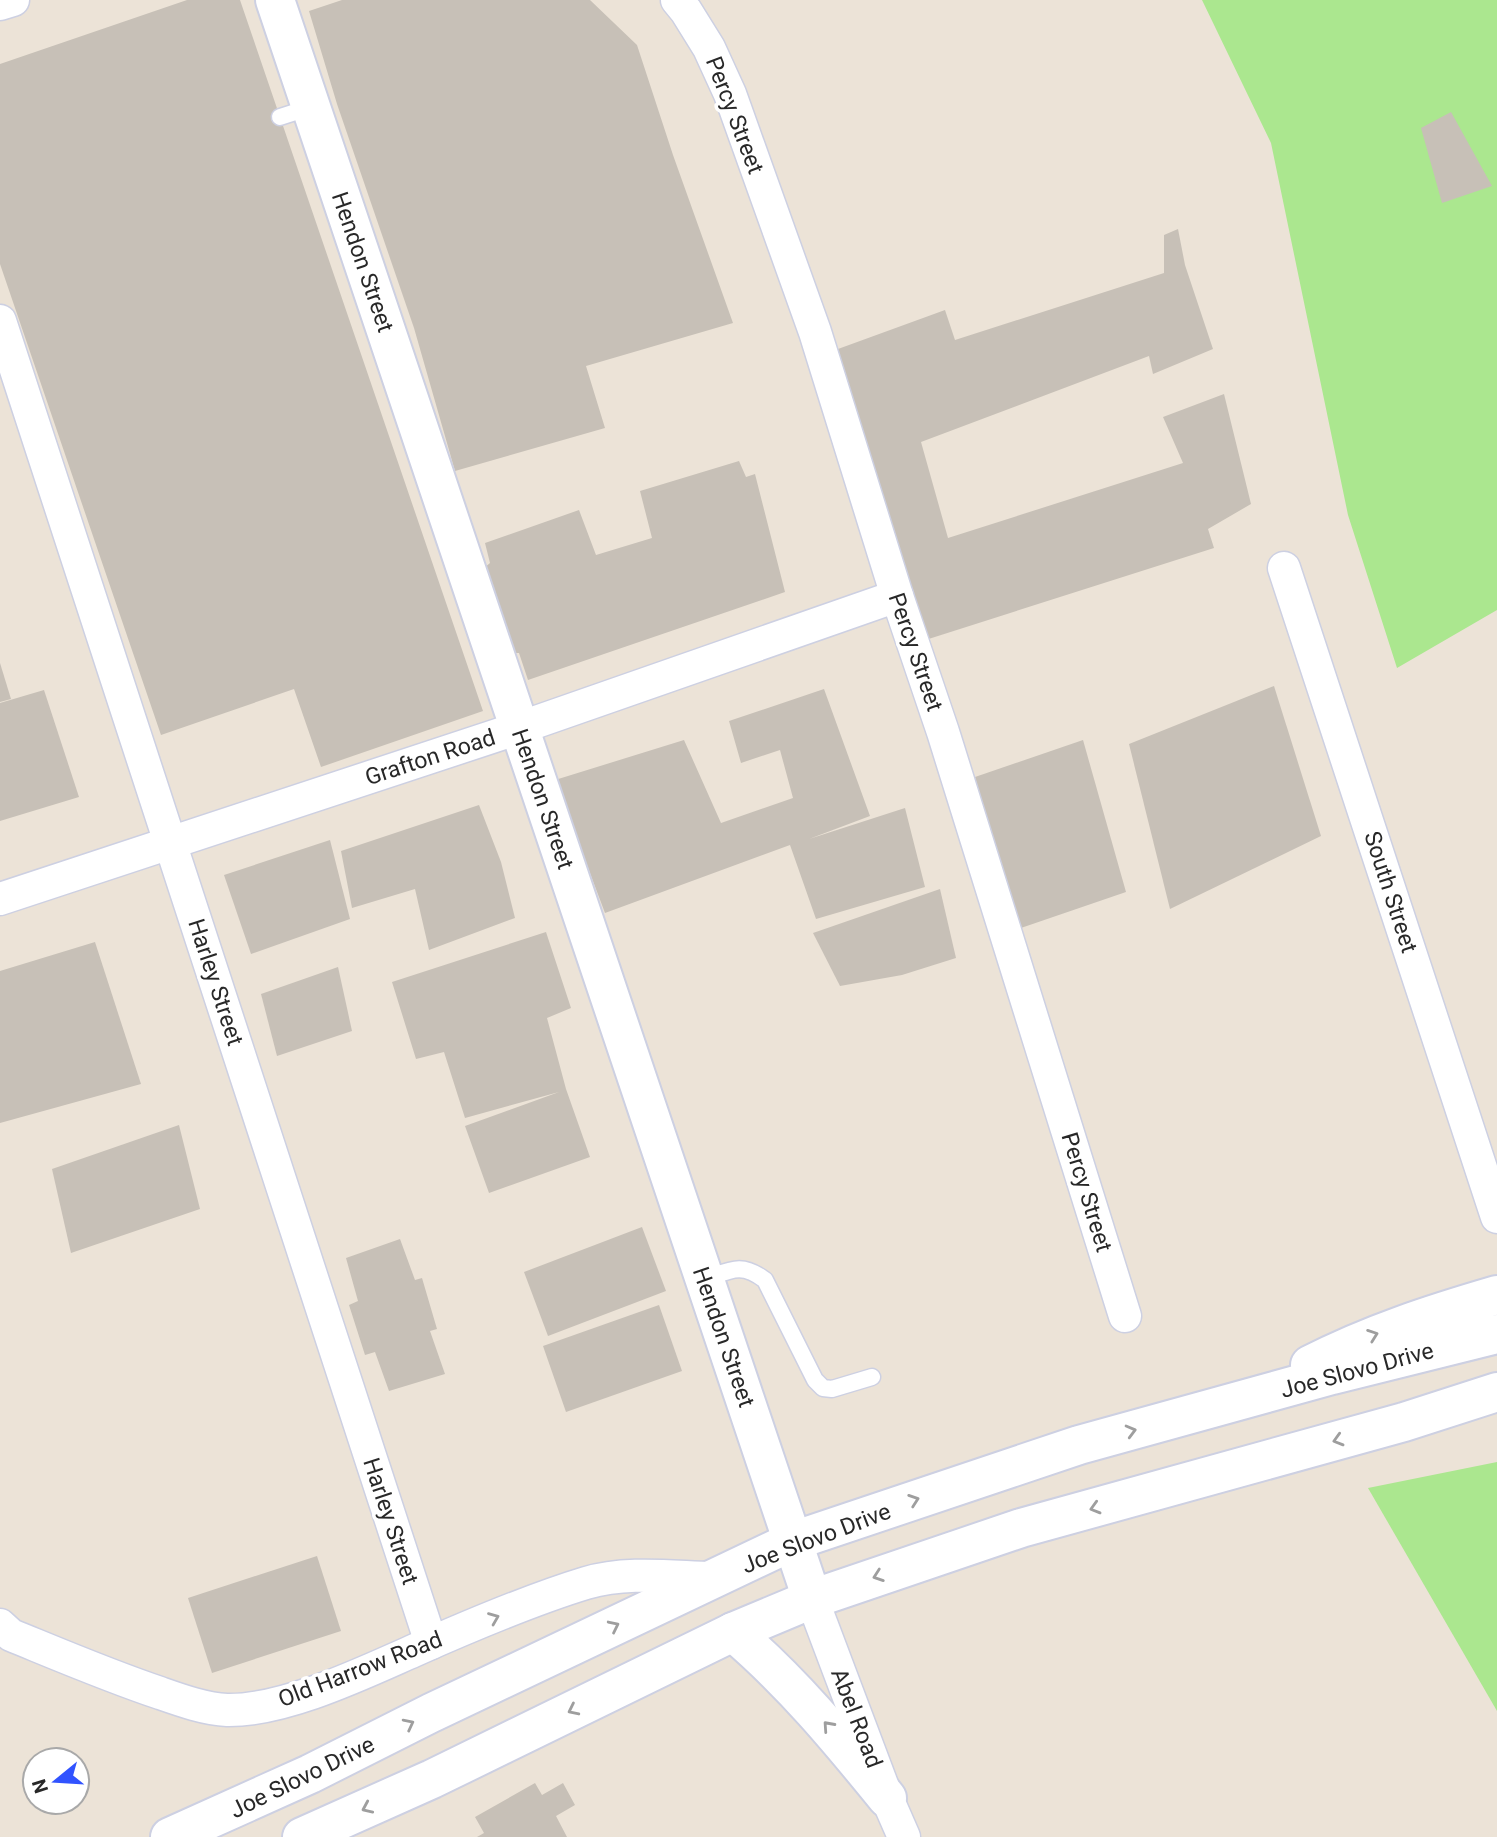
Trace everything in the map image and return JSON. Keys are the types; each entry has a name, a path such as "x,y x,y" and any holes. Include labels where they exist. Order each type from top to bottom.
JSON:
{"main road":[{"name":"Hendon Street","path":"275,0 295,112 519,728 812,1599"},
{"path":"1271,1392 1310,1364 1355,1341 1497,1295"},
{"name":"Joe Slovo Drive","path":"170,1837 299,1780 431,1713 793,1541 1079,1445 1497,1334"},
{"path":"302,1837 432,1779 733,1632 812,1599 1021,1528 1404,1422 1497,1392"},
{"path":"1404,1422 1432,1427 1497,1421"},
{"path":"733,1632 768,1661 799,1693 887,1798"}],"street":[{"path":"0,4 13,0"},
{"name":"Percy Street","path":"677,0 687,11 709,48 733,103 815,332 1125,1316"},
{"name":"Harley Street","path":"0,321 431,1643"},
{"name":"South Street","path":"1284,568 1497,1217"},
{"name":"Grafton Road","path":"0,899 519,728 897,596"},
{"name":"Old Harrow Road","path":"4,1632 131,1683 182,1700 224,1710 250,1709 297,1697 359,1674 550,1596 597,1580 618,1576 713,1578"},
{"name":"Abel Road","path":"812,1599 904,1837"}],"lane":[{"path":"705,1279 737,1268 752,1270 765,1280 815,1380 823,1388 832,1389 872,1377"}],"green space":[{"path":"1202,0 1497,0 1497,610 1397,668 1348,515 1271,143"},
{"path":"1497,1462 1497,1711 1368,1488"}],"building":[{"path":"187,0 240,0 483,711 321,767 294,689 161,735 0,264 0,64"},
{"path":"342,0 590,0 637,45 733,323 586,366 605,428 455,471 414,328 337,104 309,11"},
{"path":"1451,112 1492,186 1442,203 1421,128"},
{"path":"1178,229 1185,265 1213,349 1153,374 1149,356 921,442 948,538 1183,463 1163,417 1224,394 1251,504 1208,529 1214,548 916,643 827,353 945,310 955,340 1164,273 1164,235"},
{"path":"739,461 746,477 755,474 785,592 528,680 519,653 510,653 483,569 490,563 485,543 579,510 596,555 652,538 640,491"},
{"path":"0,663 11,699 0,702"},
{"path":"1274,686 1321,836 1170,909 1129,744"},
{"path":"824,689 870,816 809,839 905,808 925,887 816,919 790,845 605,913 555,780 684,740 721,823 793,798 780,750 741,763 729,721"},
{"path":"44,690 79,797 0,821 0,703"},
{"path":"1083,740 1126,892 1018,929 975,777"},
{"path":"479,805 501,862 515,918 429,950 415,889 352,908 341,851"},
{"path":"330,840 350,919 251,954 224,875"},
{"path":"940,889 956,958 902,975 840,986 813,933"},
{"path":"546,932 571,1008 547,1018 566,1089 590,1157 489,1193 465,1126 559,1092 465,1118 444,1052 416,1059 392,982"},
{"path":"95,942 141,1084 0,1123 0,971"},
{"path":"338,967 352,1031 277,1056 261,994"},
{"path":"179,1125 200,1209 71,1253 52,1169"},
{"path":"642,1227 666,1291 548,1336 524,1272"},
{"path":"400,1239 415,1280 422,1278 437,1329 430,1331 445,1374 389,1391 375,1352 365,1355 349,1305 358,1301 346,1258"},
{"path":"659,1305 682,1371 566,1412 543,1346"},
{"path":"317,1556 341,1631 212,1673 188,1598"},
{"path":"535,1783 542,1795 563,1783 575,1805 556,1816 567,1837 477,1837 484,1833 475,1817"}]}
